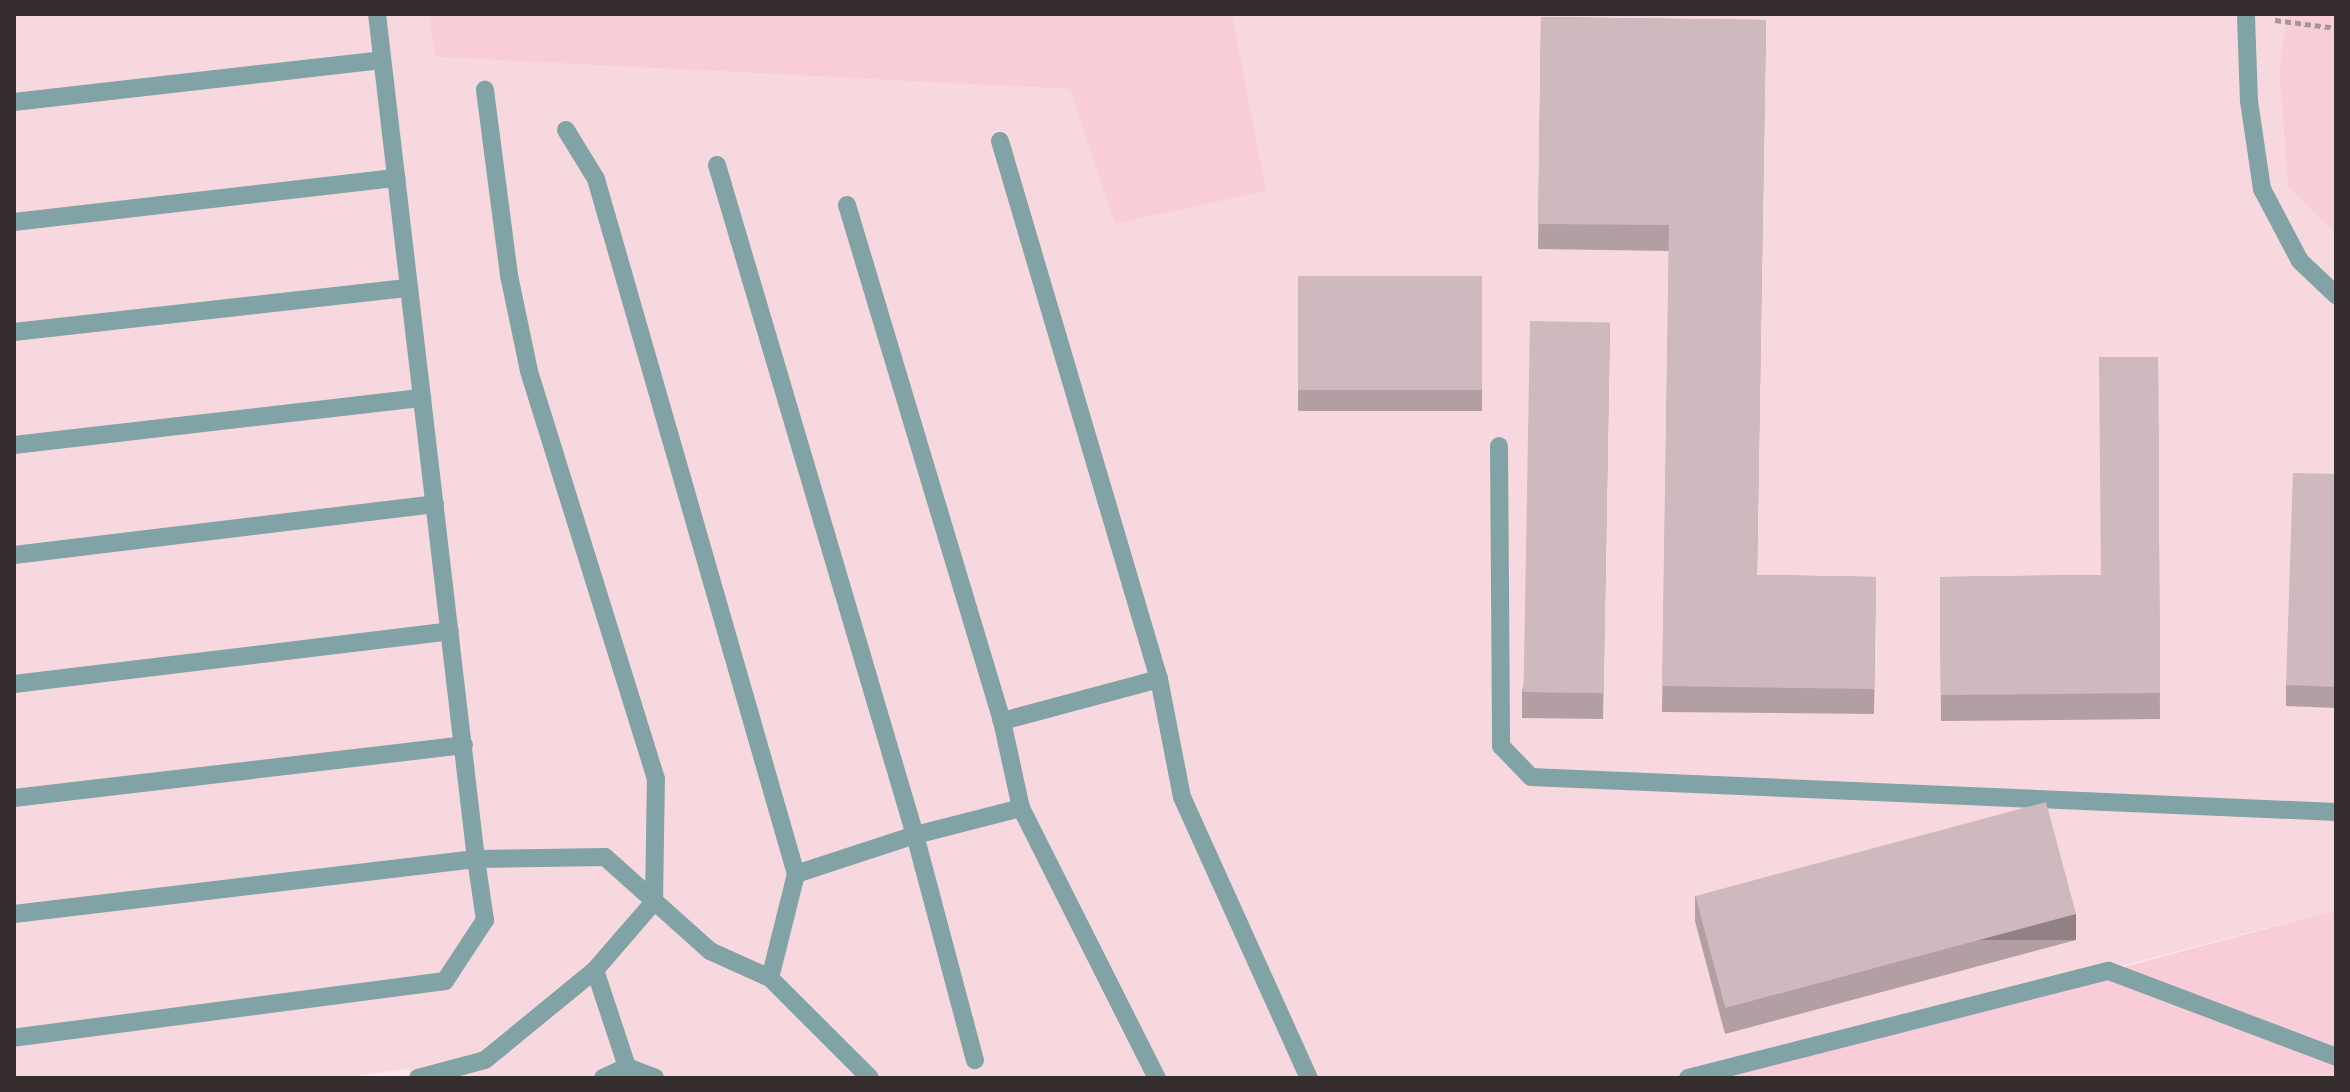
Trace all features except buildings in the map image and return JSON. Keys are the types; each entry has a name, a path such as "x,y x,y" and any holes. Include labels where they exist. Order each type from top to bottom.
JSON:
{"lane":[{"path":"14,1038 445,981 485,920 377,14"},
{"path":"2246,16 2249,101 2262,189 2300,261 2336,295"},
{"path":"14,102 382,60"},
{"path":"418,1078 485,1060 595,970 654,902 656,779 529,371 509,275 485,90"},
{"path":"566,130 596,179 796,874 770,978"},
{"path":"1000,141 1159,679 1182,797 1309,1078"},
{"path":"717,165 915,835 975,1060"},
{"path":"14,222 396,178"},
{"path":"847,205 1002,721 1021,808 1157,1078"},
{"path":"14,332 409,288"},
{"path":"14,445 422,398"},
{"path":"1499,446 1501,746 1531,777 2336,812"},
{"path":"14,555 435,504"},
{"path":"14,684 450,631"},
{"path":"1002,721 1159,679"},
{"path":"14,798 464,745"},
{"path":"796,874 915,835 1021,808"},
{"path":"14,914 476,859 605,857 710,951 770,978 870,1078"},
{"path":"595,970 627,1067"},
{"path":"1688,1078 2109,971 2336,1057"},
{"path":"603,1078 627,1067 655,1078"}],"path":[{"path":"2246,16 2336,28"}],"shaded area":[{"path":"14,14 429,14 437,57 1070,89 1115,224 1265,191 1232,14 2288,14 2279,69 2288,185 2336,234 2336,910 1688,1078 411,1078 409,1068 345,1078 14,1078"},
{"path":"429,14 1232,14 1266,191 1115,224 1070,89 436,57"},
{"path":"2288,14 2336,14 2336,234 2288,186 2279,69"},
{"path":"2336,910 2336,1078 1688,1078 2109,971"}]}
